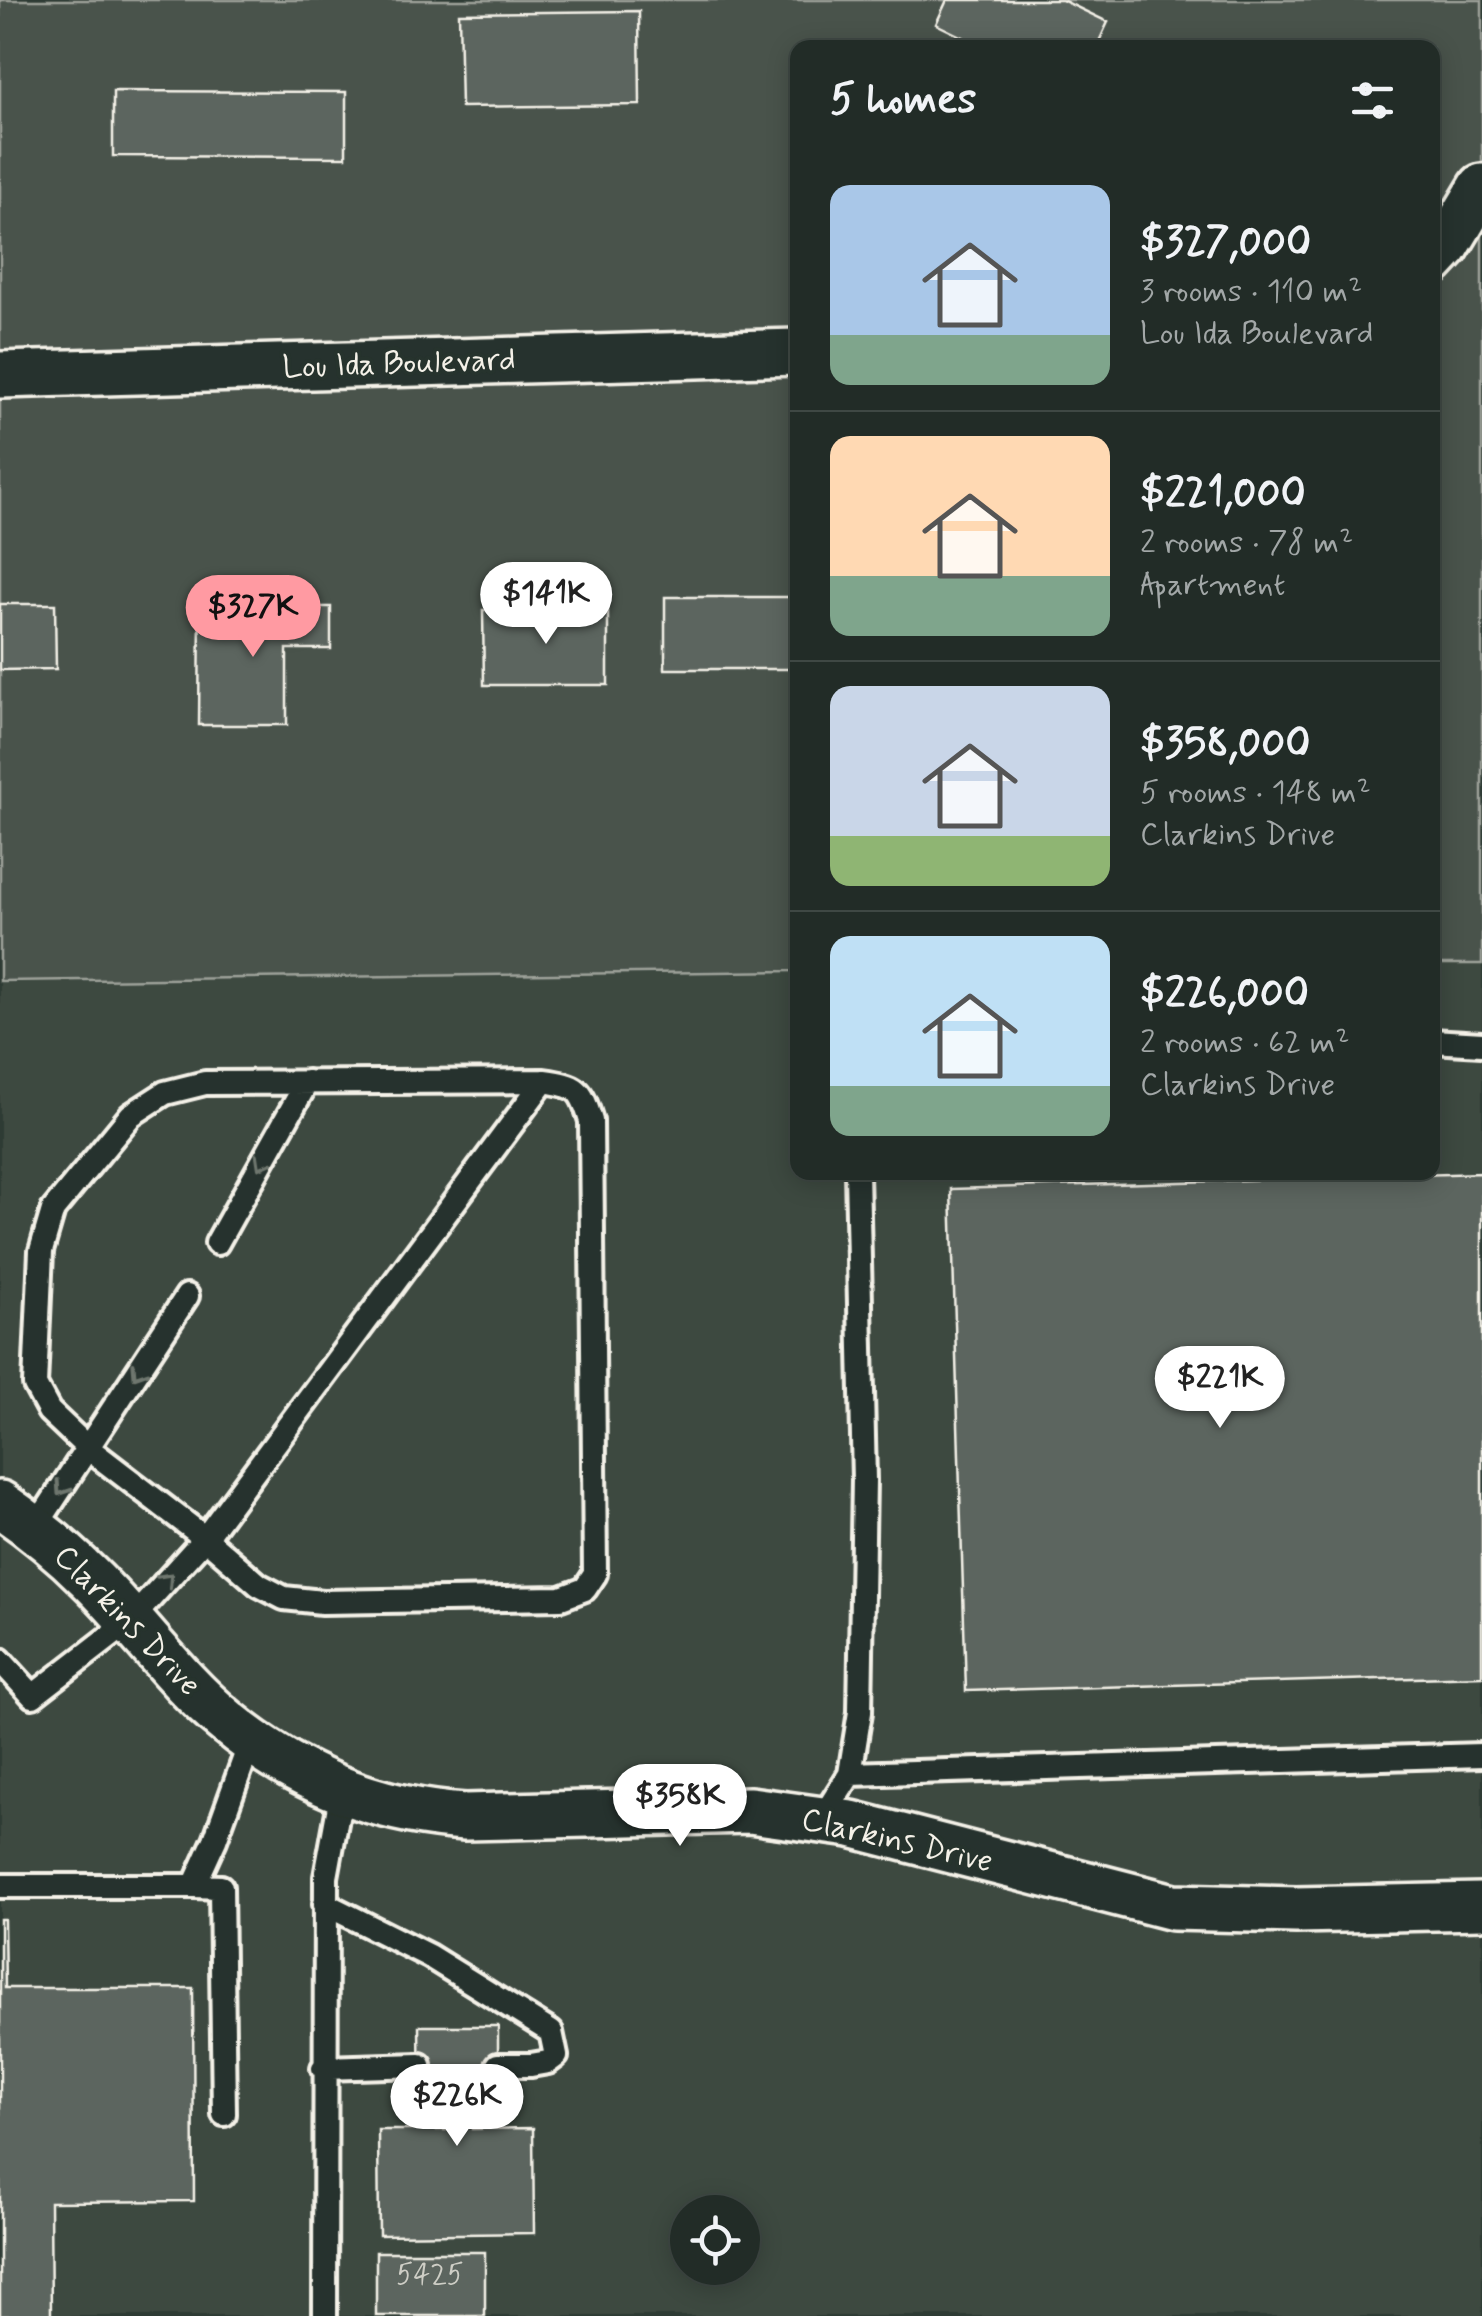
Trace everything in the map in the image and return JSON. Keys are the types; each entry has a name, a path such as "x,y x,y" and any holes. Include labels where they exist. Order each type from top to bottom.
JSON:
{"street":[{"path":"1440,253 1482,187"},
{"name":"Lou Ida Boulevard","path":"0,375 790,352"},
{"name":"Clarkins Drive","path":"17,1516 90,1577 196,1693 251,1740 302,1774 372,1802 465,1817 750,1810 851,1824 1174,1907 1296,1910 1482,1906"}],"lane":[{"path":"1440,1041 1482,1044"},
{"path":"216,1244 307,1082"},
{"path":"0,1660 33,1696 130,1620 205,1538 544,1082"},
{"path":"544,1082 570,1085 582,1094 591,1121 595,1574 585,1589 561,1598 322,1602 284,1598 259,1584 89,1449 49,1411 35,1385 41,1251 53,1210 131,1115 165,1093 205,1083 544,1082"},
{"path":"821,1820 850,1774 860,1712 864,1480 856,1180"},
{"path":"17,1516 89,1449 187,1296"},
{"path":"194,1886 251,1740"},
{"path":"850,1774 1482,1754"},
{"path":"325,2316 325,1904 342,1790"},
{"path":"0,1886 221,1887 224,2114"},
{"path":"325,1904 429,1956 551,2032 556,2056 548,2062 498,2065"},
{"path":"323,2068 420,2065"}],"shaded area":[{"path":"0,0 1482,0 1482,964 1440,964 1440,40 790,40 790,971 0,981"},
{"path":"1440,964 1482,964 1482,2316 0,2316 0,981 790,971 790,1180 1440,1180"}],"building":[{"path":"947,0 1062,0 1108,22 1100,40 969,40 936,24"},
{"path":"639,11 640,105 461,107 459,13"},
{"path":"113,91 346,92 346,157 113,156"},
{"path":"665,597 790,597 790,669 665,669"},
{"path":"0,604 55,604 56,669 0,670"},
{"path":"200,606 331,607 331,649 287,649 287,725 199,725"},
{"path":"483,610 608,610 608,685 484,685"},
{"path":"1482,1173 1482,1676 966,1691 951,1189 1250,1180 1440,1180 1440,1174"},
{"path":"0,1919 4,1919 5,1988 193,1988 194,2201 50,2202 51,2316 0,2316"},
{"path":"419,2026 498,2026 498,2099 472,2099 472,2129 533,2128 534,2233 379,2235 378,2130 446,2130 446,2100 420,2100"},
{"path":"376,2252 485,2252 485,2316 376,2316"}]}
